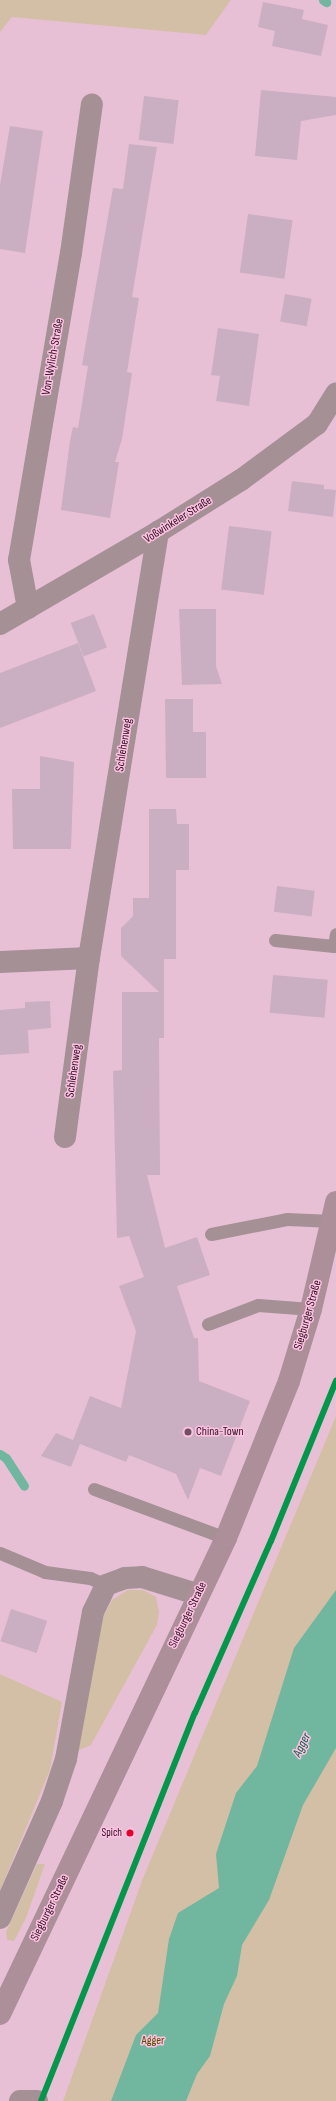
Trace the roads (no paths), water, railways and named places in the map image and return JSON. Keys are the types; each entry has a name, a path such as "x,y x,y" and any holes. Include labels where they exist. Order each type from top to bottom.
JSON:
{"main road":[{"name":"Siegburger Straße","path":"0,2014 198,1594 226,1538 289,1381 330,1251 334,1212"}],"street":[{"name":"Von-Wylich-Straße","path":"28,608 18,560 71,253 92,104"},
{"name":"Voßwinkeler Straße","path":"0,624 158,532 241,480 317,424 336,393"},
{"name":"Schlehenweg","path":"65,1138 89,958 158,532"},
{"path":"0,962 89,958"},
{"path":"0,1918 52,1801 66,1759 93,1612 106,1585 125,1578 142,1577 198,1594"},
{"path":"20,2101 37,2101"}],"lane":[{"path":"275,940 334,946 336,934"},
{"path":"210,1234 287,1219 334,1212"},
{"path":"208,1324 258,1305 311,1309"},
{"path":"94,1489 226,1538"},
{"path":"0,1553 45,1572 90,1578 106,1585"}],"water":[{"name":"Agger","path":"336,1590 336,1748 303,1805 269,1900 242,1945 237,1976 224,2004 210,2056 197,2074 186,2101 111,2101 136,2035 158,2013 169,1939 178,1913 219,1888 216,1854 236,1793 257,1766 294,1648"}],"waterway":[{"path":"0,1454 6,1458 24,1486"}],"place":[{"name":"China-Town","path":"188,1432"},
{"name":"Spich","path":"130,1833"}]}
